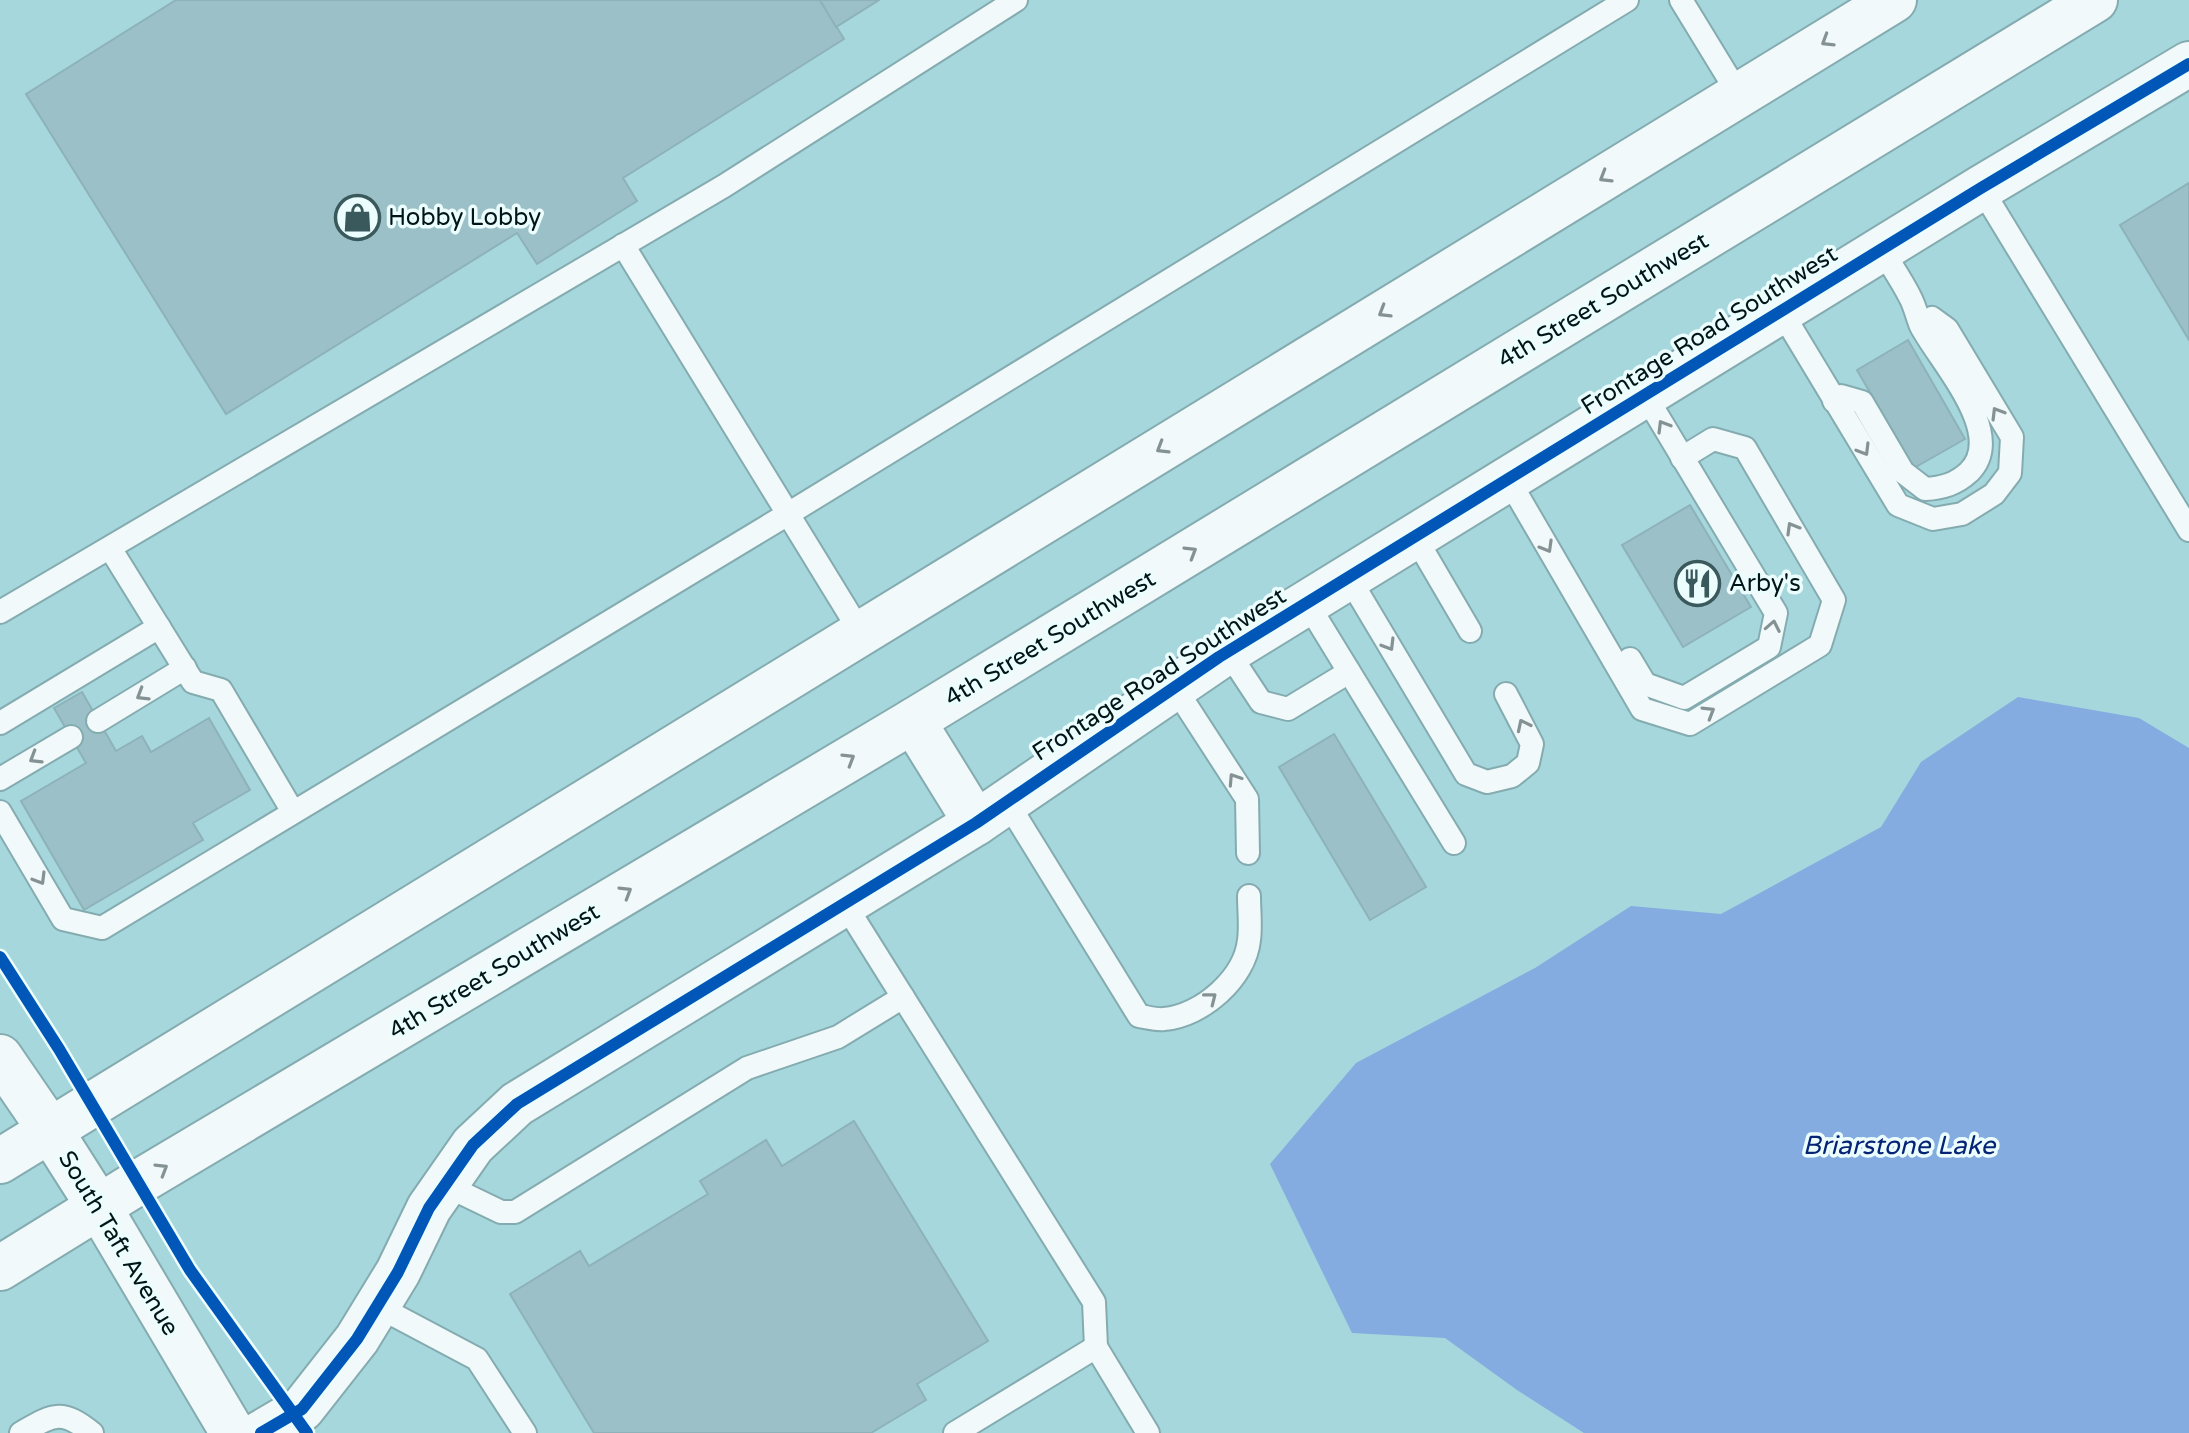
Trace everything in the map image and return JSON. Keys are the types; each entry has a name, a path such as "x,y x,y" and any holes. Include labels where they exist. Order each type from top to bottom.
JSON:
{"main road":[{"path":"0,1161 1894,0"},
{"name":"4th Street Southwest","path":"0,1268 913,721 2095,0"},
{"name":"Frontage Road Southwest","path":"230,1430 302,1409 357,1339 398,1272 429,1208 473,1145 517,1104 991,813 1228,652 1981,188 2189,64"},
{"path":"913,721 991,813"},
{"name":"South Taft Avenue","path":"0,1057 99,1207 230,1430"}],"lane":[{"path":"0,612 736,178 1016,0"},
{"path":"0,812 63,919 102,928 788,514 1627,0"},
{"path":"1681,0 1739,95"},
{"path":"1981,188 2189,530"},
{"path":"623,245 861,633"},
{"path":"1834,401 1841,396 1862,402 1903,472 1925,489 1945,488 1965,476 1978,463 1983,442 1975,414 1921,325 1911,298 1882,250"},
{"path":"1781,311 1898,505 1933,519 1962,514 1994,494 2010,473 2012,437 1947,329 1932,318 1921,325"},
{"path":"1566,578 1571,575 1582,579 1645,684 1684,698 1769,647 1776,613 1645,395"},
{"path":"1508,479 1642,709 1690,724 1820,645 1834,600 1745,448 1713,439 1682,458"},
{"path":"1415,537 1470,631"},
{"path":"110,548 193,682 221,690 293,812"},
{"path":"1349,578 1466,774 1487,782 1512,776 1528,763 1532,744 1506,694"},
{"path":"1307,603 1454,843"},
{"path":"0,723 159,627"},
{"path":"1228,652 1261,702 1288,709 1349,672"},
{"path":"98,721 185,668"},
{"path":"1175,688 1247,799 1248,853"},
{"path":"0,779 71,737"},
{"path":"991,813 1139,1016 1161,1020 1183,1016 1212,1000 1234,978 1249,942 1249,896"},
{"path":"844,903 1094,1302 1096,1347 1148,1433"},
{"path":"445,1185 501,1212 515,1212 747,1068 838,1037 903,997"},
{"path":"377,1306 477,1359 525,1433"},
{"path":"955,1433 1096,1347"},
{"path":"21,1433 52,1416 75,1419 92,1433"}],"water":[{"name":"Briarstone Lake","path":"2018,697 2139,718 2189,748 2189,1433 1584,1433 1445,1338 1352,1333 1270,1164 1356,1063 1535,968 1631,906 1721,914 1881,827 1921,762"}],"building":[{"name":"Hobby Lobby","path":"176,0 820,0 844,39 623,178 637,201 537,264 517,233 226,414 26,94"},
{"path":"820,0 879,0 836,27"},
{"path":"2189,183 2189,340 2120,225"},
{"path":"1908,340 1965,439 1914,468 1857,370"},
{"path":"1690,505 1751,607 1683,647 1622,545"},
{"path":"82,692 116,751 142,736 151,752 209,718 250,790 193,823 203,840 84,910 21,801 86,763 54,708"},
{"path":"1334,734 1426,887 1370,920 1279,767"},
{"path":"854,1121 988,1341 917,1384 926,1400 871,1433 594,1433 510,1294 580,1251 589,1266 708,1194 700,1181 766,1140 782,1166"}],"cycle path":[{"path":"261,1433 302,1409 357,1339 398,1272 429,1208 473,1145 517,1104 976,823 1219,657 1981,188 2189,64"},
{"path":"0,957 59,1049 190,1270 307,1433"}],"place":[{"name":"Hobby Lobby","path":"357,217"},
{"name":"Arby's","path":"1698,583"}]}
